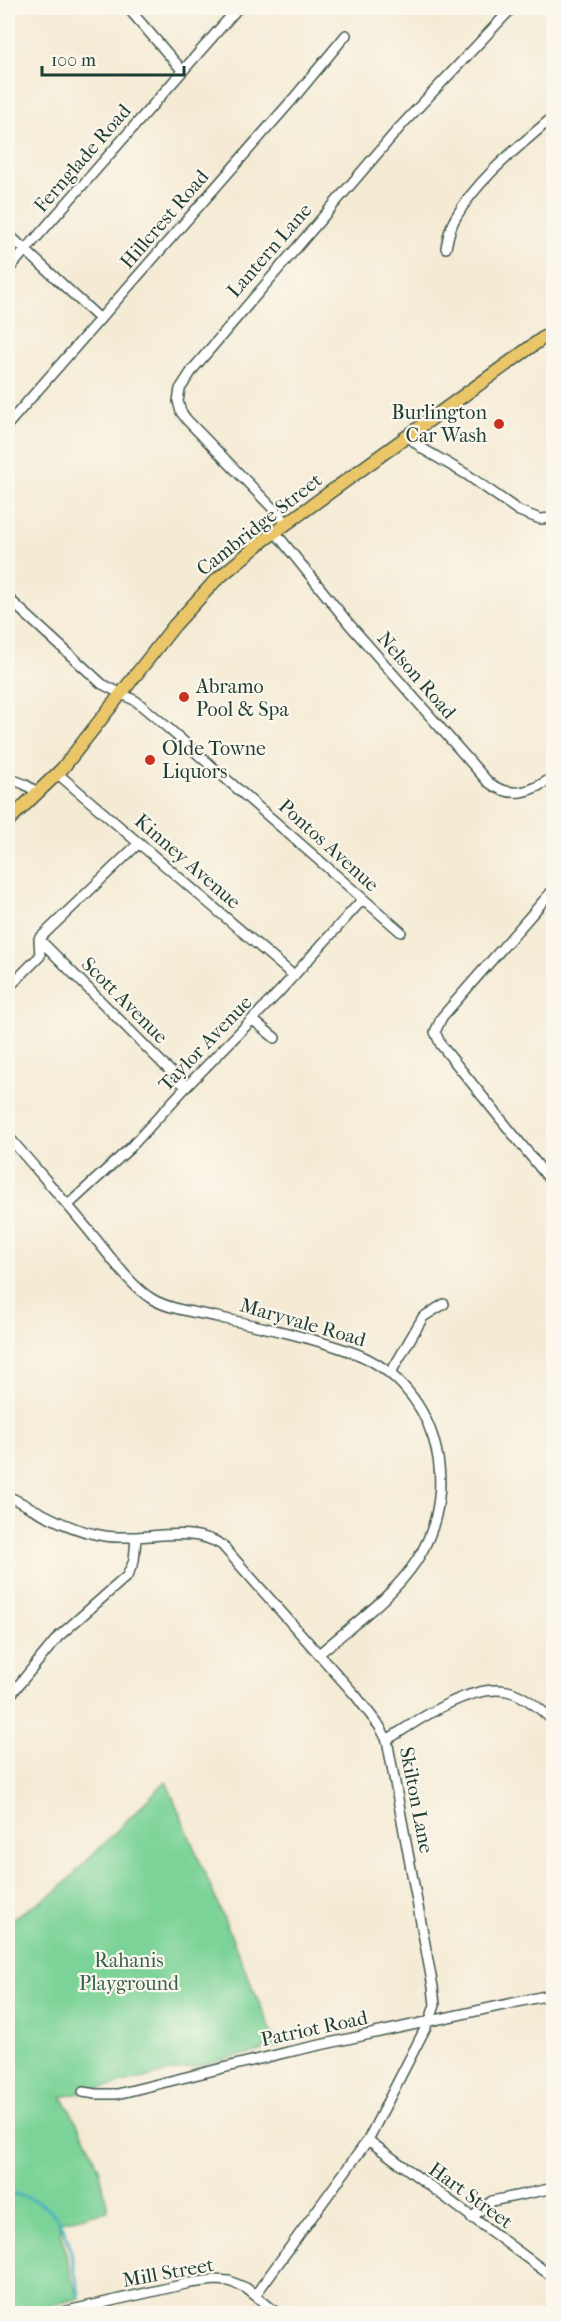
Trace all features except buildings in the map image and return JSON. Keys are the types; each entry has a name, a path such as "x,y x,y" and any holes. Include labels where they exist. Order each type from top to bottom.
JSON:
{"main road":[{"name":"Cambridge Street","path":"8,821 58,774 204,592 275,532 554,330"}],"street":[{"path":"128,8 182,70"},
{"name":"Fernglade Road","path":"8,270 238,8"},
{"name":"Lantern Lane","path":"287,524 187,420 178,405 180,389 218,338 400,127 512,8"},
{"name":"Hillcrest Road","path":"8,424 346,35"},
{"path":"446,248 452,226 471,195 506,159 554,116"},
{"path":"8,234 100,319"},
{"path":"408,436 519,511 536,518 553,519"},
{"name":"Nelson Road","path":"275,532 343,616 488,783 503,792 521,793 540,786 554,776"},
{"name":"Pontos Avenue","path":"8,598 102,684 138,703 160,721 401,932"},
{"name":"Kinney Avenue","path":"58,774 294,976"},
{"path":"8,778 39,793"},
{"path":"8,988 40,956 39,939 139,843"},
{"path":"554,889 442,1017 435,1032 441,1045 550,1173 554,1185"},
{"name":"Taylor Avenue","path":"68,1205 122,1157 186,1087 253,1020 362,900"},
{"name":"Scott Avenue","path":"39,939 186,1087"},
{"path":"253,1020 275,1038"},
{"name":"Maryvale Road","path":"8,1136 134,1283 154,1300 171,1307 274,1330 346,1350 371,1360 390,1374 402,1384 418,1405 435,1441 441,1482 436,1517 424,1550 408,1573 390,1592 319,1654"},
{"path":"390,1374 421,1319 444,1304"},
{"name":"Skilton Lane","path":"8,1496 78,1529 102,1536 136,1538 195,1535 210,1538 222,1545 380,1726 387,1740 435,2005 429,2022 368,2140 256,2294"},
{"path":"8,1698 58,1637 127,1576 134,1561 136,1538"},
{"path":"387,1740 452,1702 488,1690 501,1690 516,1694 539,1708 554,1722"},
{"name":"Patriot Road","path":"83,2092 117,2094 288,2052 554,1995"},
{"name":"Hart Street","path":"368,2140 554,2278"},
{"path":"471,2217 492,2201 554,2188"},
{"name":"Mill Street","path":"54,2313 207,2280 233,2282 256,2294 278,2313"}],"green space":[{"name":"Rahanis Playground","path":"166,1781 278,2047 62,2097 88,2142 100,2171 108,2211 59,2222 72,2280 80,2298 33,2313 8,2313 8,1921 56,1892"}],"waterway":[{"path":"8,2193 38,2202 57,2217 68,2240 79,2297"}],"place":[{"name":"Burlington Car Wash","path":"499,424"},
{"name":"Abramo Pool & Spa","path":"184,697"},
{"name":"Olde Towne Liquors","path":"150,760"}]}
